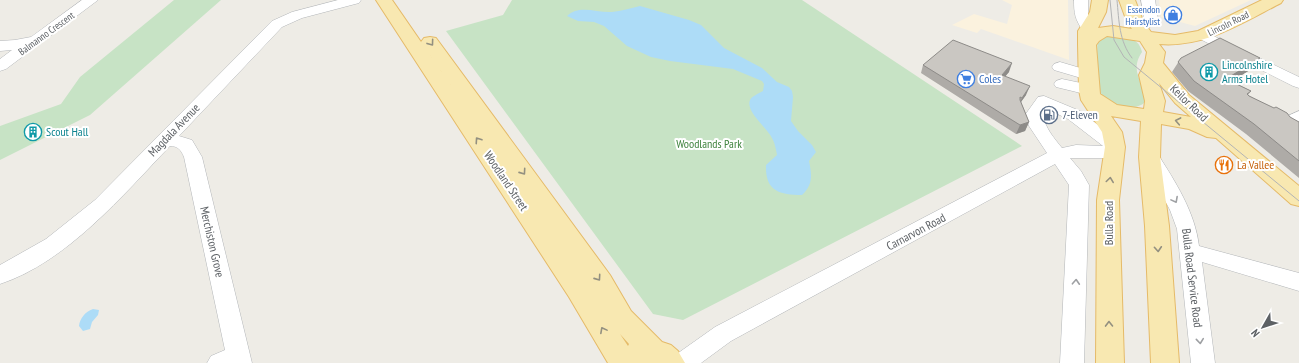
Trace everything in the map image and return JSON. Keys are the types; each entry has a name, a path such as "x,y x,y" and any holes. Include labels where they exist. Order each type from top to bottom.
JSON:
{"main road":[{"name":"Woodland Street","path":"384,0 531,200 602,282 622,319 667,358"},
{"name":"Woodland Street","path":"400,0 531,200 578,290 604,329 611,344 625,363"},
{"path":"1089,83 1088,36 1098,12 1100,0"},
{"name":"Keilor Road","path":"1127,0 1131,12 1142,32 1154,47 1155,60 1179,96 1299,198"},
{"name":"Lincoln Road","path":"1088,36 1088,41 1097,34 1107,31 1142,32 1175,40 1203,35 1275,0"},
{"name":"Lincoln Road","path":"1155,60 1163,53 1191,46 1200,41 1203,35"},
{"path":"1155,60 1148,75 1155,101 1149,132 1149,154 1156,226 1165,363"},
{"name":"Keilor Road","path":"1089,83 1092,97 1107,107 1123,112 1152,116 1199,126 1228,139"},
{"name":"Bulla Road","path":"1089,83 1091,100 1110,129 1115,150 1108,200 1110,363"},
{"path":"625,363 636,353 667,358"}],"street":[{"name":"Balmanno Crescent","path":"0,66 91,0"},
{"name":"Magdala Avenue","path":"0,274 35,256 73,230 102,205 277,24 298,15 354,0"},
{"path":"1081,0 1081,16 1088,36"},
{"path":"1142,32 1151,19 1148,0"},
{"path":"1203,35 1295,76"},
{"path":"0,46 24,43 40,37"},
{"path":"1060,66 1089,83"},
{"path":"1062,84 1089,83"},
{"path":"1072,363 1080,191 1078,180 1059,156 1033,116 1044,102 1074,115 1115,150"},
{"path":"1299,116 1289,122 1299,128"},
{"name":"Merchiston Grove","path":"164,140 177,140 183,143 190,148 193,157 232,360"},
{"name":"Carnarvon Road","path":"667,358 723,334 1026,172 1059,156 1075,151 1103,153 1115,150"},
{"name":"Bulla Road Service Road","path":"1149,154 1180,210 1187,228 1203,363"},
{"path":"1190,251 1299,282"}],"shaded area":[{"path":"1002,0 1068,0 1069,60 981,29 977,33 952,25 974,14 1007,24 1012,5"},
{"path":"1159,0 1251,0 1195,26 1161,17"}],"green space":[{"path":"174,0 221,0 90,115 0,160 0,126 61,104 80,77"},
{"name":"Woodlands Park","path":"512,0 802,0 1022,146 683,320 653,314 446,31 503,15"},
{"path":"1104,34 1127,37 1137,42 1140,46 1142,52 1138,59 1137,72 1145,95 1145,102 1140,105 1127,107 1113,104 1107,101 1100,91 1097,45 1098,40"}],"water":[{"path":"640,6 689,20 701,25 724,48 762,68 777,82 789,87 792,91 793,97 791,121 798,131 812,145 816,152 809,161 811,171 810,184 802,195 787,194 775,190 768,181 766,165 777,155 774,142 754,115 749,105 752,97 763,91 764,84 762,81 733,69 670,61 651,57 627,46 604,26 594,22 578,21 567,16 577,10 612,12"},
{"path":"93,309 99,310 98,315 92,322 90,329 83,331 79,326 80,320 85,314"}],"building":[{"path":"1220,38 1260,58 1226,79 1251,91 1247,94 1249,96 1274,108 1276,107 1299,122 1299,161 1254,124 1194,81 1178,62 1181,58"},
{"path":"953,40 1012,63 1002,75 1030,86 1022,98 1020,97 1029,122 1020,125 923,65"}],"tram line":[{"path":"1110,0 1114,40 1124,57 1299,201"},
{"path":"1117,0 1122,38 1124,45 1132,58"}],"place":[{"name":"Essendon Hairstylist","path":"1173,15"},
{"name":"Lincolnshire Arms Hotel","path":"1209,72"},
{"name":"Coles","path":"966,79"},
{"name":"7-Eleven","path":"1049,115"},
{"name":"Scout Hall","path":"33,132"},
{"name":"La Vallee","path":"1224,165"}]}
